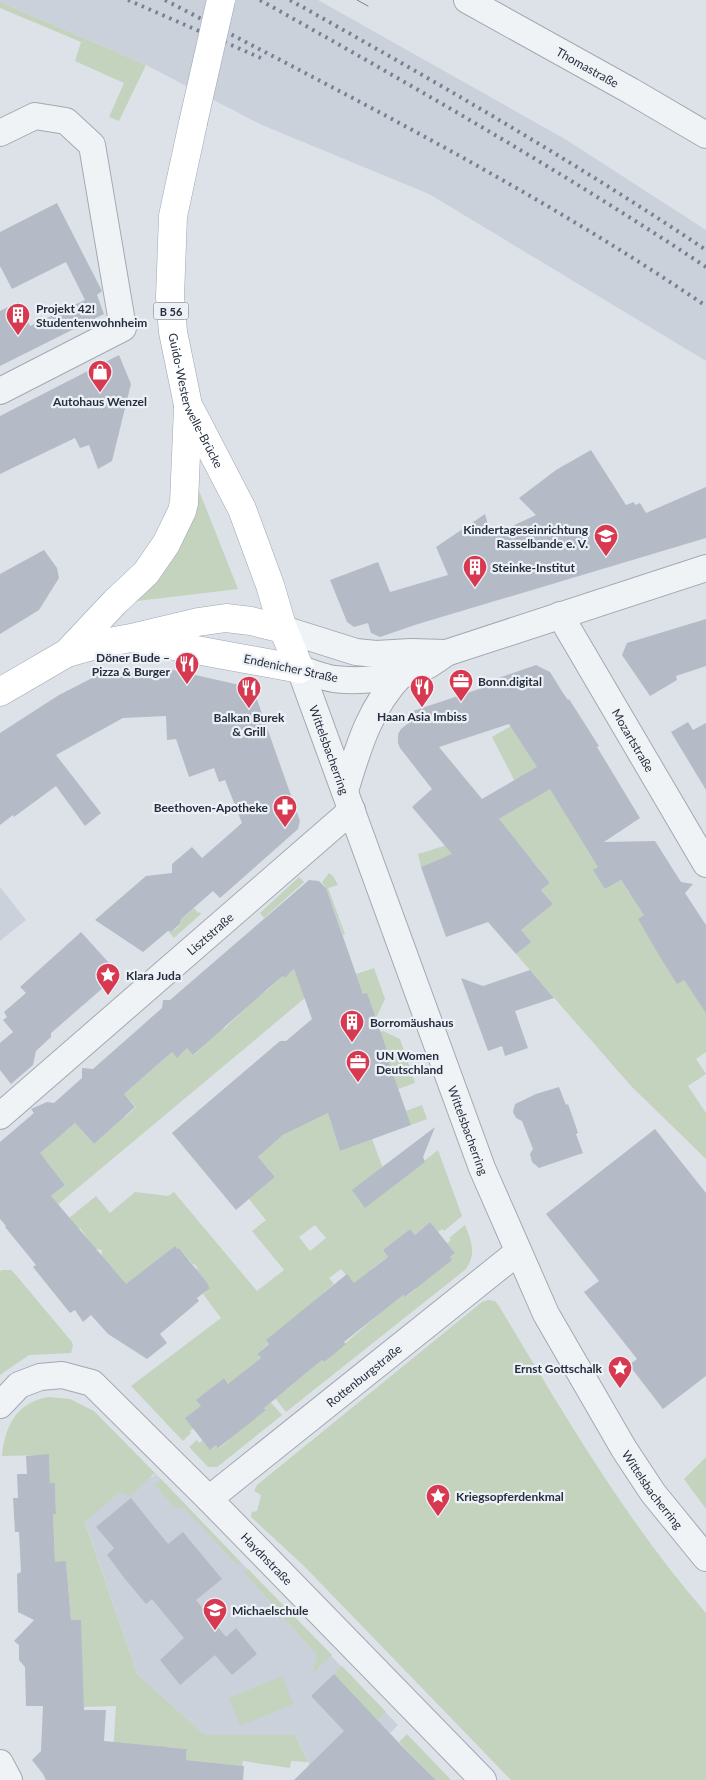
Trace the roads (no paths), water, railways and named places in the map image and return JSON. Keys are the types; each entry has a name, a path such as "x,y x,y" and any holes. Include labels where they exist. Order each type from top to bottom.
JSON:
{"main road":[{"name":"Guido-Westerwelle-Brücke","path":"221,0 173,216 170,297 173,332 188,405 242,509 270,585 283,629 300,669"},
{"name":"B 56","path":"67,653 115,602 146,573 166,544 184,503 188,405"},
{"name":"Endenicher Straße","path":"0,692 67,653 103,643 198,622 226,618 251,621 283,629"},
{"name":"Endenicher Straße","path":"131,638 300,669"}],"street":[{"name":"Thomastraße","path":"467,0 706,134"},
{"path":"0,133 35,116 66,121 92,145 123,328 0,391"},
{"name":"Endenicher Straße","path":"300,669 333,679 375,679 416,671 446,653 706,568"},
{"name":"Mozartstraße","path":"560,615 706,864"},
{"name":"Endenicher Straße","path":"283,629 356,652 376,654 446,653"},
{"name":"Wittelsbacherring","path":"300,669 482,1168 546,1314 624,1449 654,1493 706,1558"},
{"path":"348,801 358,748 370,720 388,688 402,674"},
{"name":"Lisztstraße","path":"0,1116 348,801"},
{"name":"Rottenburgstraße","path":"209,1499 518,1252"},
{"name":"Haydnstraße","path":"0,1406 19,1385 40,1377 62,1376 92,1383 209,1499 483,1780"},
{"path":"0,1763 8,1780"}],"tram line":[{"path":"357,0 368,6"}],"railway":[{"path":"128,0 261,58"},
{"path":"165,0 372,108 508,183 575,222 706,306"},
{"path":"260,0 541,163 652,231 706,267"},
{"path":"290,0 501,121 604,184 706,250"}],"place":[{"name":"Projekt 42! Studentenwohnheim","path":"18,336"},
{"name":"Autohaus Wenzel","path":"100,393"},
{"name":"Kindertageseinrichtung Rasselbande e. V.","path":"606,557"},
{"name":"Steinke-Institut","path":"475,588"},
{"name":"Döner Bude – Pizza & Burger","path":"187,685"},
{"name":"Bonn.digital","path":"461,702"},
{"name":"Haan Asia Imbiss","path":"422,708"},
{"name":"Balkan Burek & Grill","path":"249,709"},
{"name":"Beethoven-Apotheke","path":"285,828"},
{"name":"Klara Juda","path":"108,996"},
{"name":"Borromäushaus","path":"352,1043"},
{"name":"UN Women Deutschland","path":"358,1083"},
{"name":"Ernst Gottschalk","path":"620,1389"},
{"name":"Kriegsopferdenkmal","path":"438,1517"},
{"name":"Michaelschule","path":"215,1631"}]}
